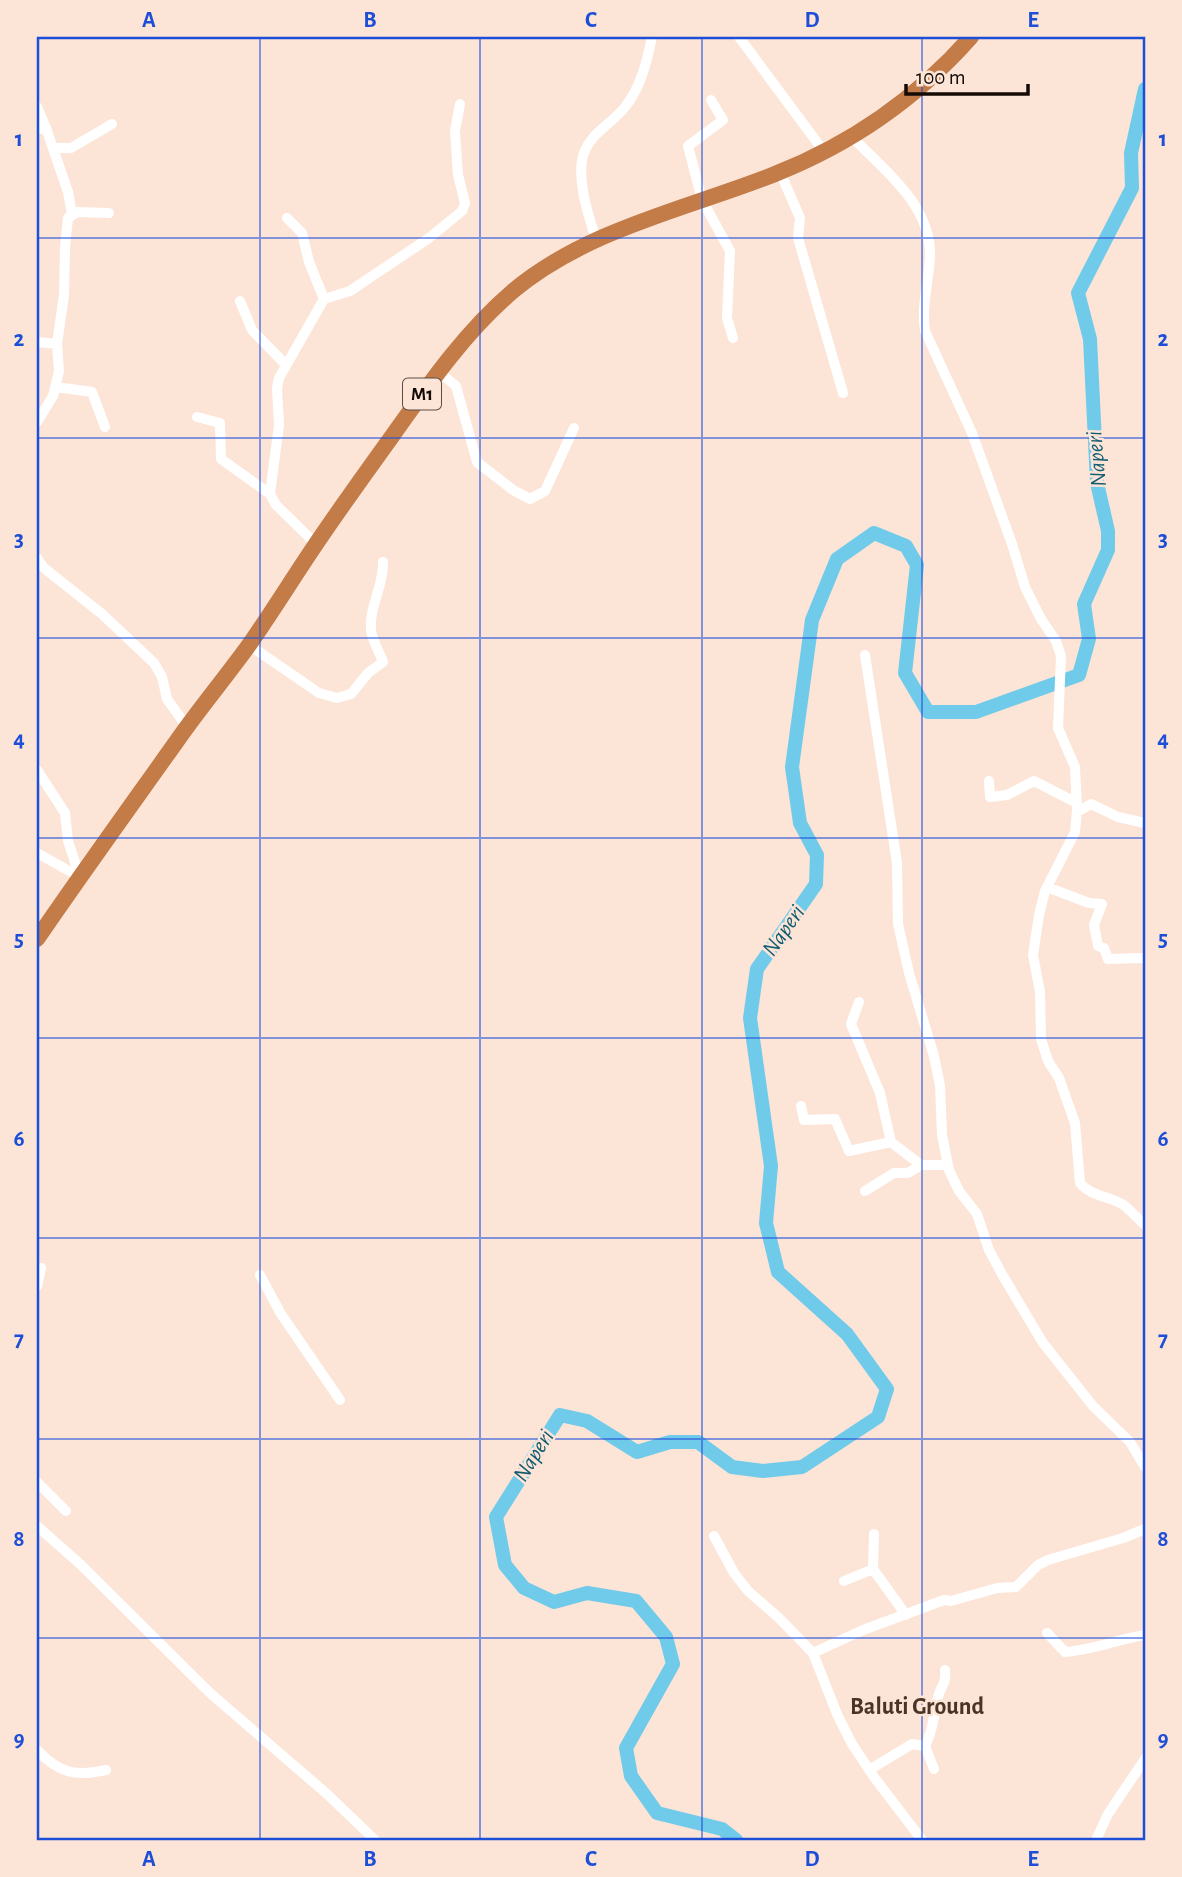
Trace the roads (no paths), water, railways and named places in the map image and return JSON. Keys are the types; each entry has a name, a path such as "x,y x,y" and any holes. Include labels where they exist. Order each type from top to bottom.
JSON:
{"highway":[{"name":"M1","path":"37,939 187,727 249,645 316,544 439,372 489,313 515,290 553,263 596,240 825,153 875,124 945,66 971,37"}],"street":[{"path":"596,240 587,208 582,161 588,144 600,129 622,110 637,88 653,37"},
{"path":"739,37 825,153"},
{"path":"711,100 723,120 688,146 702,200 730,251 727,318 733,338"},
{"path":"270,494 279,425 277,388 286,365 324,299 350,291 429,238 463,211 466,203 458,175 455,131 460,104"},
{"path":"37,107 42,129 53,148 68,192 72,214"},
{"path":"53,148 71,148 112,124"},
{"path":"852,137 902,188 924,219 930,258 923,318 925,331 972,433 1025,587 1056,641 1060,664 1058,728 1075,766 1077,807 1075,832 1047,887 1039,915 1033,956 1040,992 1041,1040 1048,1061 1059,1078 1075,1123 1080,1182 1096,1195 1124,1205 1145,1225"},
{"path":"780,172 800,218 798,238 843,393"},
{"path":"37,422 56,387 59,371 57,344 64,295 68,218 84,211 109,213"},
{"path":"287,218 302,233 309,262 324,299"},
{"path":"240,301 252,330 286,365"},
{"path":"37,342 57,344"},
{"path":"439,372 456,386 477,462 513,491 530,499 545,491 574,428"},
{"path":"56,387 92,392 106,427"},
{"path":"197,417 220,423 221,459 270,494 276,505 316,544"},
{"path":"37,558 44,568 102,614 154,663 162,677 167,699 187,727"},
{"path":"249,645 319,693 337,698 351,694 368,673 383,662 371,631 377,595 384,576 383,562"},
{"path":"865,655 897,863 898,924 909,973 934,1056 940,1086 942,1135 948,1165 959,1191 977,1214 989,1250 1003,1276 1044,1343 1093,1406 1130,1442 1145,1467"},
{"path":"37,770 65,813 68,841 80,877"},
{"path":"989,781 990,797 1007,795 1034,781 1077,807 1091,804 1118,817 1145,823"},
{"path":"37,853 80,877"},
{"path":"1047,887 1089,903 1102,904 1094,925 1098,946 1104,948 1108,959 1145,958"},
{"path":"859,1002 851,1024 880,1093 891,1142 920,1165"},
{"path":"801,1106 804,1120 835,1119 849,1151 891,1142"},
{"path":"866,1191 894,1173 908,1174 920,1165 948,1165"},
{"path":"37,1286 41,1268"},
{"path":"260,1275 281,1314 340,1400"},
{"path":"37,1482 66,1511"},
{"path":"37,1526 80,1564 210,1693 327,1794 375,1840"},
{"path":"813,1653 863,1630 944,1600 951,1601 996,1588 1016,1587 1038,1565 1048,1560 1142,1533"},
{"path":"874,1534 873,1569 906,1615"},
{"path":"714,1536 734,1573 748,1591 813,1653 852,1744 922,1840"},
{"path":"844,1581 873,1569"},
{"path":"1047,1633 1065,1652 1112,1644 1145,1634"},
{"path":"925,1746 932,1734 940,1692 946,1680 945,1670"},
{"path":"869,1770 912,1745 925,1746"},
{"path":"925,1746 934,1769"},
{"path":"37,1750 51,1765 66,1772 92,1773 106,1770"},
{"path":"1096,1840 1108,1814 1145,1759"}],"waterway":[{"name":"Naperi","path":"736,1840 722,1829 657,1813 631,1776 626,1748 673,1664 666,1637 636,1601 587,1593 554,1602 524,1588 505,1565 496,1517 560,1415 587,1421 637,1452 670,1442 698,1442 732,1467 763,1471 802,1467 878,1417 887,1389 847,1334 778,1272 766,1223 771,1166 750,1018 757,969 816,884 817,855 800,823 792,767 812,620 837,559 874,533 906,546 917,565 905,673 928,712 976,712 1079,675 1089,639 1084,604 1108,550 1108,531 1097,483 1090,339 1078,293 1132,188 1131,153 1145,89"}],"district":[{"name":"Baluti Ground","path":"917,1707"}]}
